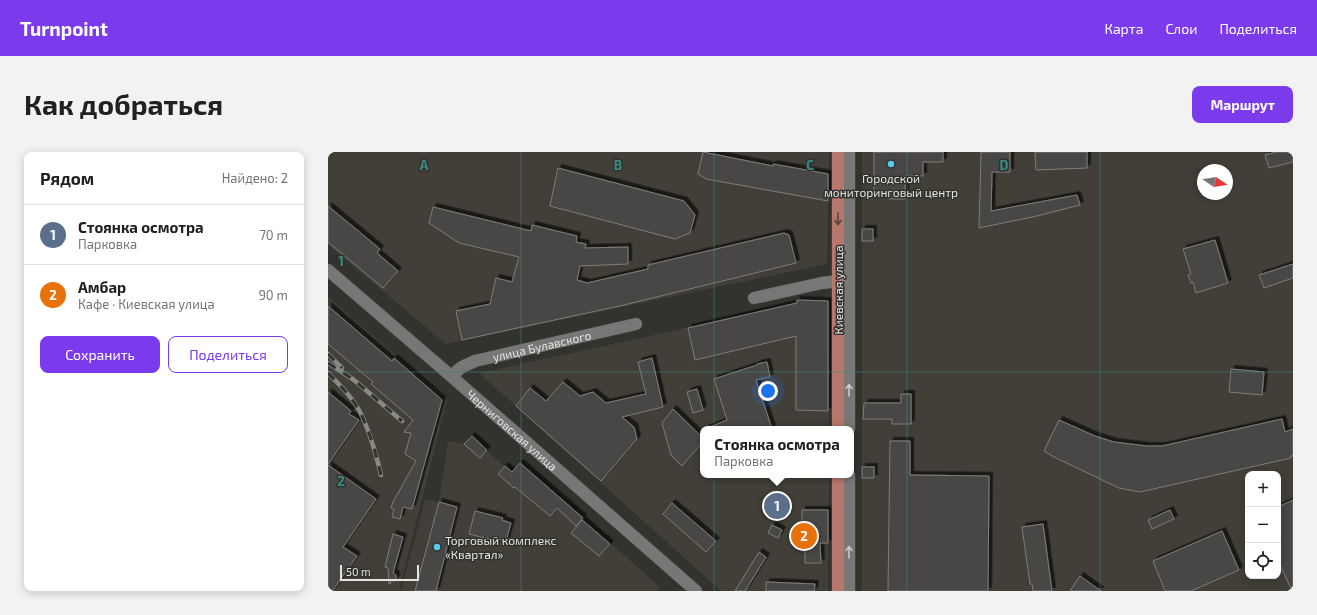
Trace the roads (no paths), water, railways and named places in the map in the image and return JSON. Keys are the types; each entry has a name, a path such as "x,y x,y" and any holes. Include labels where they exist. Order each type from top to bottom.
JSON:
{"main road":[{"name":"Киевская улица","path":"838,152 843,280 838,426"},
{"path":"838,478 838,591"}],"street":[{"name":"Киевская улица","path":"849,426 843,280 850,152"},
{"name":"Черниговская улица","path":"328,270 696,591"},
{"path":"754,298 843,280"},
{"name":"улица Булавского","path":"451,376 462,367 476,361 636,324"},
{"path":"849,478 849,591"}],"railway":[{"path":"328,354 342,368"},
{"path":"328,363 354,380 402,421"},
{"path":"328,373 350,396 360,412 367,427 381,475"}],"place":[{"name":"Городской мониторинговый центр","path":"891,164"},
{"name":"Стоянка осмотра","path":"777,506"},
{"name":"Амбар","path":"804,536"},
{"name":"Торговый комплекс «Квартал»","path":"437,547"}]}
